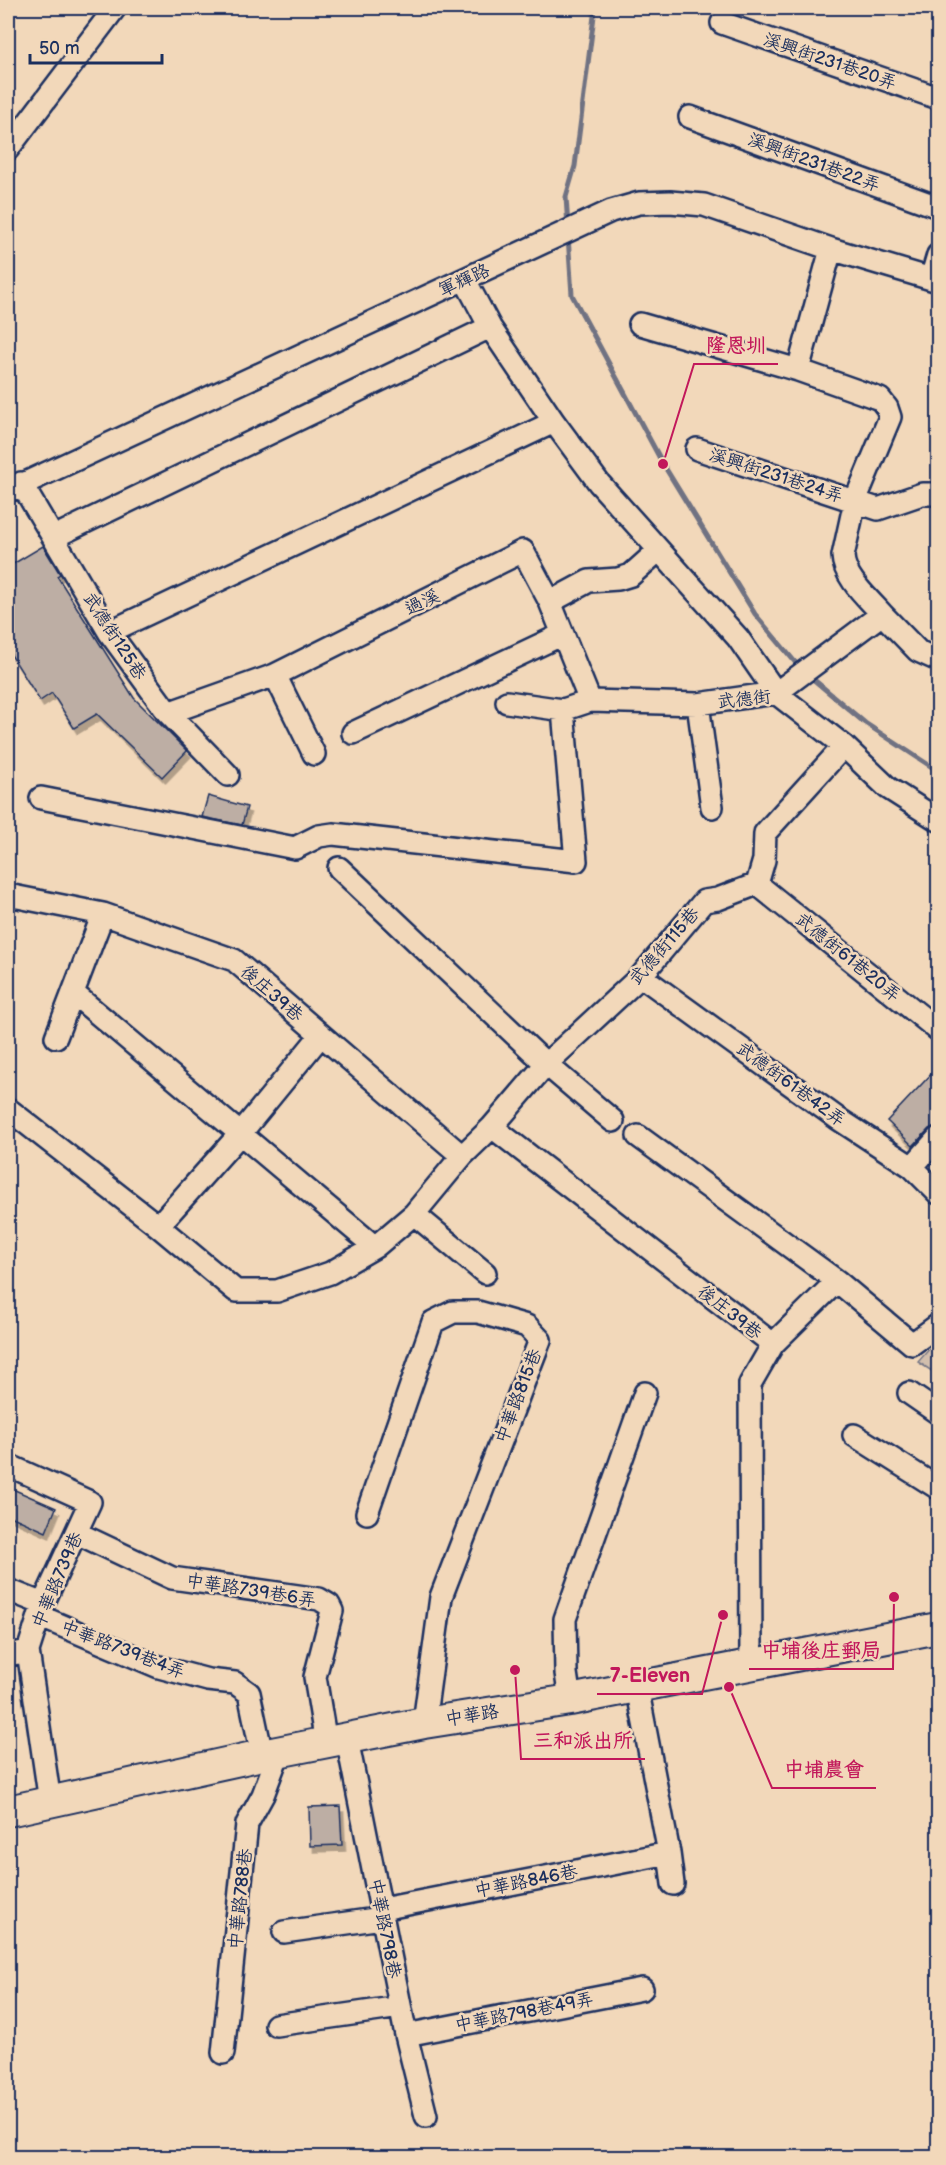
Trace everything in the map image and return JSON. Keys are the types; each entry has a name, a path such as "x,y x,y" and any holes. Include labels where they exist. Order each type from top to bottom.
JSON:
{"main road":[{"name":"中華路","path":"8,1811 271,1753 424,1723 570,1700 939,1628"}],"street":[{"path":"8,149 115,8"},
{"name":"溪興街231巷20弄","path":"722,23 939,98"},
{"name":"溪興街231巷22弄","path":"690,117 939,207"},
{"name":"軍輝路","path":"14,487 611,211 639,203 670,201 704,205 831,249 934,280"},
{"path":"798,369 831,249"},
{"path":"934,280 939,255"},
{"path":"465,280 490,327 554,422 599,483 738,638 776,693 882,614"},
{"name":"溪興街231巷24弄","path":"640,324 798,369 880,399 890,417 855,501 843,565 882,614 918,651 939,660"},
{"path":"54,537 490,327"},
{"path":"109,632 554,422"},
{"name":"溪興街231巷24弄","path":"697,448 855,501"},
{"name":"武德街125巷","path":"14,487 54,537 109,632 168,713 228,775"},
{"path":"855,501 878,509 921,494 939,494"},
{"path":"549,602 589,581 618,579 631,575 659,550"},
{"name":"過溪","path":"168,713 275,675 523,551 549,602 590,701"},
{"path":"353,733 561,635"},
{"path":"275,675 314,754"},
{"name":"武德街","path":"507,702 563,710 590,701 698,704 776,693 844,746 888,788 939,820"},
{"path":"698,704 712,807"},
{"path":"41,798 295,848 319,836 333,834 576,861 563,710"},
{"path":"757,884 764,860 765,833 844,746"},
{"path":"339,868 546,1064 613,1121"},
{"name":"武德街115巷","path":"492,1127 546,1064 641,976 704,901 718,899 757,884"},
{"name":"武德街61巷20弄","path":"757,884 939,1030"},
{"name":"後庄39巷","path":"8,896 103,914 234,960 462,1156"},
{"path":"56,1037 103,914"},
{"name":"武德街61巷42弄","path":"641,976 837,1118 912,1167 939,1193"},
{"path":"73,993 375,1247"},
{"path":"158,1226 240,1134 321,1035"},
{"path":"8,1109 158,1226 236,1291 277,1292 330,1273 375,1247 414,1214 462,1156 492,1127"},
{"name":"後庄39巷","path":"492,1127 772,1344 750,1384 751,1664"},
{"path":"638,1136 837,1281 912,1344 939,1324"},
{"path":"912,1167 939,1138"},
{"path":"414,1214 485,1273"},
{"path":"772,1344 837,1281"},
{"name":"中華路815巷","path":"367,1513 433,1322 453,1312 478,1312 527,1326 540,1340 441,1597 424,1723"},
{"path":"570,1700 566,1673 565,1619 645,1393"},
{"path":"909,1393 939,1413"},
{"path":"854,1435 939,1488"},
{"name":"中華路739巷","path":"8,1466 90,1502 41,1610 18,1653 50,1802"},
{"name":"中華路739巷6弄","path":"77,1533 172,1578 319,1599 329,1605 332,1611 315,1677 337,1741"},
{"name":"中華路739巷4弄","path":"8,1590 41,1610 159,1667 208,1680 235,1683 249,1693 271,1753"},
{"path":"637,1687 673,1884"},
{"name":"中華路798巷","path":"337,1741 382,1913 406,2035 426,2116"},
{"name":"中華路788巷","path":"223,2053 247,1824 263,1795 271,1753"},
{"name":"中華路846巷","path":"284,1932 669,1853"},
{"name":"中華路798巷49弄","path":"406,2035 642,1989"},
{"path":"276,2025 400,2007"}],"shaded area":[{"path":"938,1339 938,1375 918,1362"}],"building":[{"path":"43,546 60,574 57,576 134,698 187,751 162,777 97,714 74,728 52,693 40,701 8,650 8,567"},
{"path":"208,796 247,807 242,825 202,817"},
{"path":"939,1066 939,1126 929,1129 913,1146 887,1121"},
{"path":"8,1487 56,1508 46,1532 8,1515"},
{"path":"340,1806 342,1845 310,1846 309,1807"}],"waterway":[{"path":"568,227 566,197 575,166 595,8"},
{"path":"568,236 572,295 663,464 755,614 800,668"},
{"path":"807,674 865,723 938,771"}],"place":[{"name":"隆恩圳","path":"663,464"},
{"name":"中埔後庄郵局","path":"894,1597"},
{"name":"7-Eleven","path":"723,1615"},
{"name":"三和派出所","path":"515,1670"},
{"name":"中埔農會","path":"729,1687"}]}
